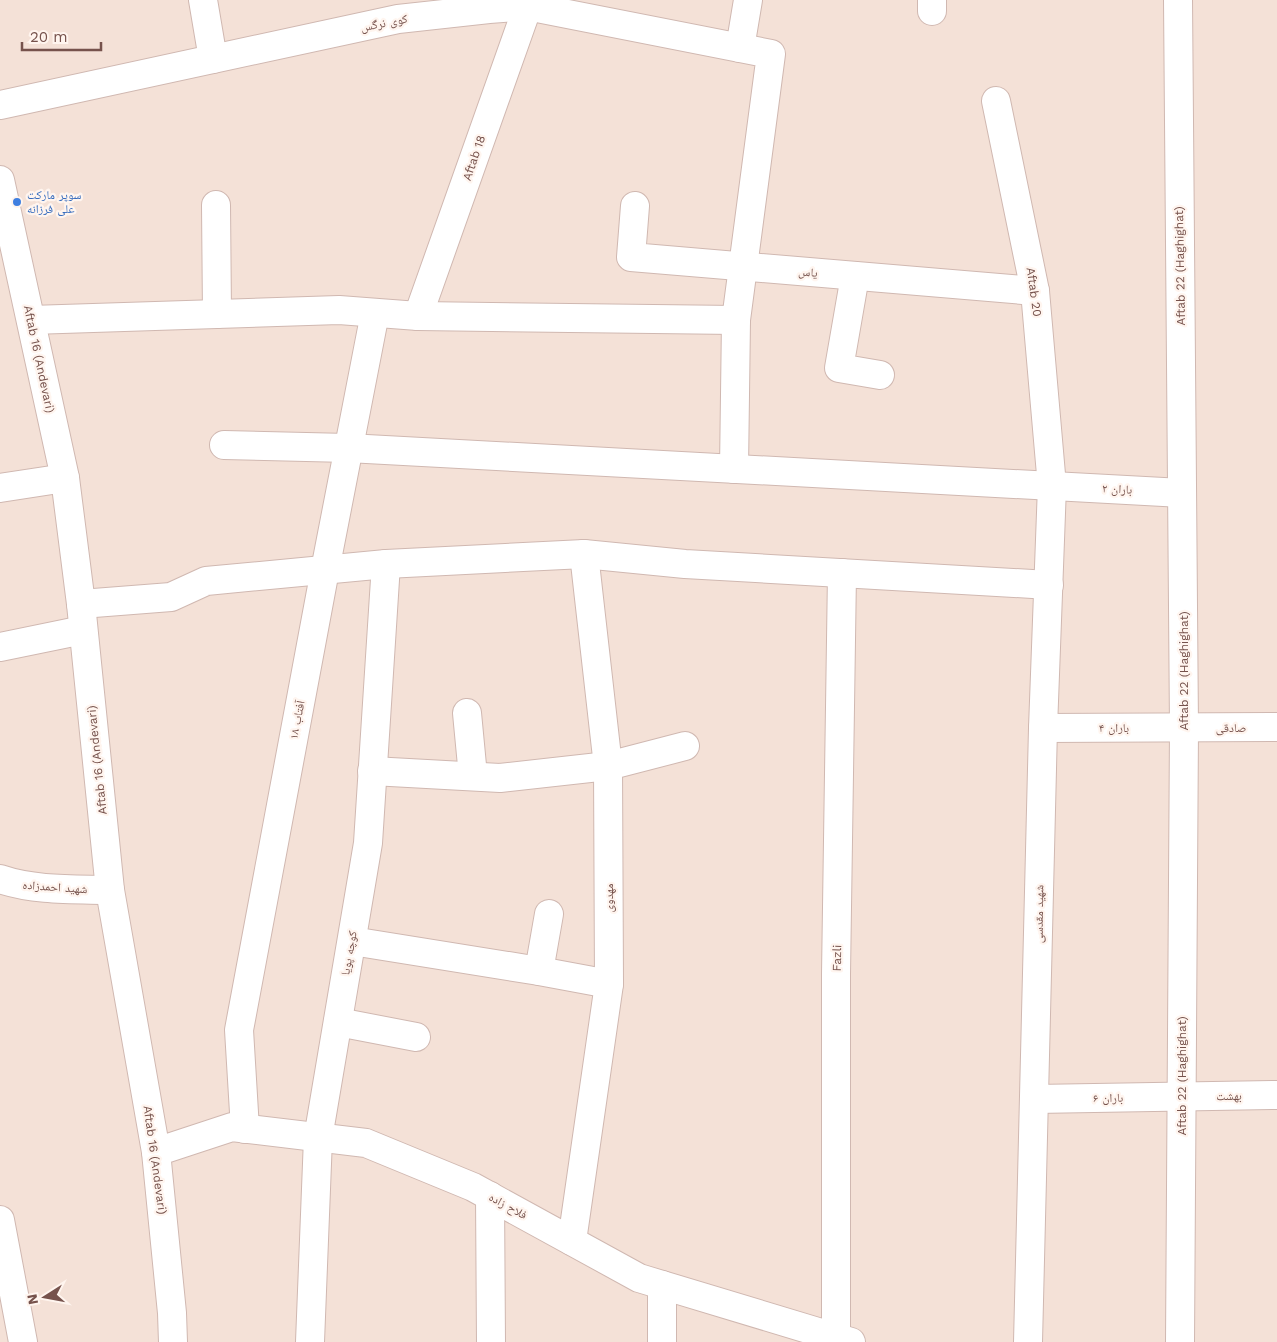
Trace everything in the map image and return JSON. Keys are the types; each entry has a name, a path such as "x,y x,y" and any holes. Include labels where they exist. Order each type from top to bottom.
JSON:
{"street":[{"path":"204,0 213,59"},
{"path":"740,48 748,0"},
{"name":"Aftab 22 (Haghighat)","path":"1178,0 1184,728 1180,1342"},
{"name":"کوی نرگس","path":"0,105 398,19 443,7 528,3 771,54 743,266"},
{"name":"Aftab 18","path":"418,316 528,3"},
{"name":"Aftab 20","path":"996,101 1035,290 1052,486"},
{"name":"Aftab 16 (Andevari)","path":"2,196 65,478 82,617 110,890 156,1152 172,1313 173,1342"},
{"path":"216,205 217,314"},
{"name":"یاس","path":"636,206 631,257 1035,290"},
{"path":"734,469 736,320 743,266"},
{"path":"855,276 839,368 880,375"},
{"path":"31,320 339,310 418,316 736,320"},
{"name":"آفتاب ۱۸","path":"245,1129 239,1030 374,313"},
{"name":"باران ۲","path":"224,445 348,448 1182,493"},
{"path":"0,488 65,478"},
{"name":"شهید مقدسی","path":"1028,1342 1052,486"},
{"path":"0,647 82,617 171,597 206,581 386,564 584,554 685,564 1049,585"},
{"name":"مهدوی","path":"572,1241 610,984 608,766 584,554"},
{"name":"کوچه پویا","path":"310,1342 318,1138 368,842 386,564"},
{"name":"Fazli","path":"841,1340 836,974 842,573"},
{"path":"467,713 473,776"},
{"name":"صادقی","path":"1184,728 1277,727"},
{"name":"باران ۴","path":"1044,728 1184,728"},
{"path":"372,771 500,778 608,766 685,746"},
{"name":"شهید احمدزاده","path":"0,879 33,887 110,890"},
{"path":"539,971 549,914"},
{"path":"352,941 610,984"},
{"path":"338,1022 416,1037"},
{"name":"بهشت","path":"1182,1097 1277,1096"},
{"name":"باران ۶","path":"1035,1099 1182,1097"},
{"name":"فلاح زاده","path":"156,1152 232,1128 366,1143 473,1186 639,1278 841,1340"},
{"path":"490,1196 491,1342"},
{"path":"0,1220 24,1342"},
{"path":"662,1285 662,1342"}],"shaded area":[{"path":"0,0 1277,0 1277,1342 0,1342"}],"place":[{"name":"سوپر مارکت علی فرزانه","path":"17,202"}]}
